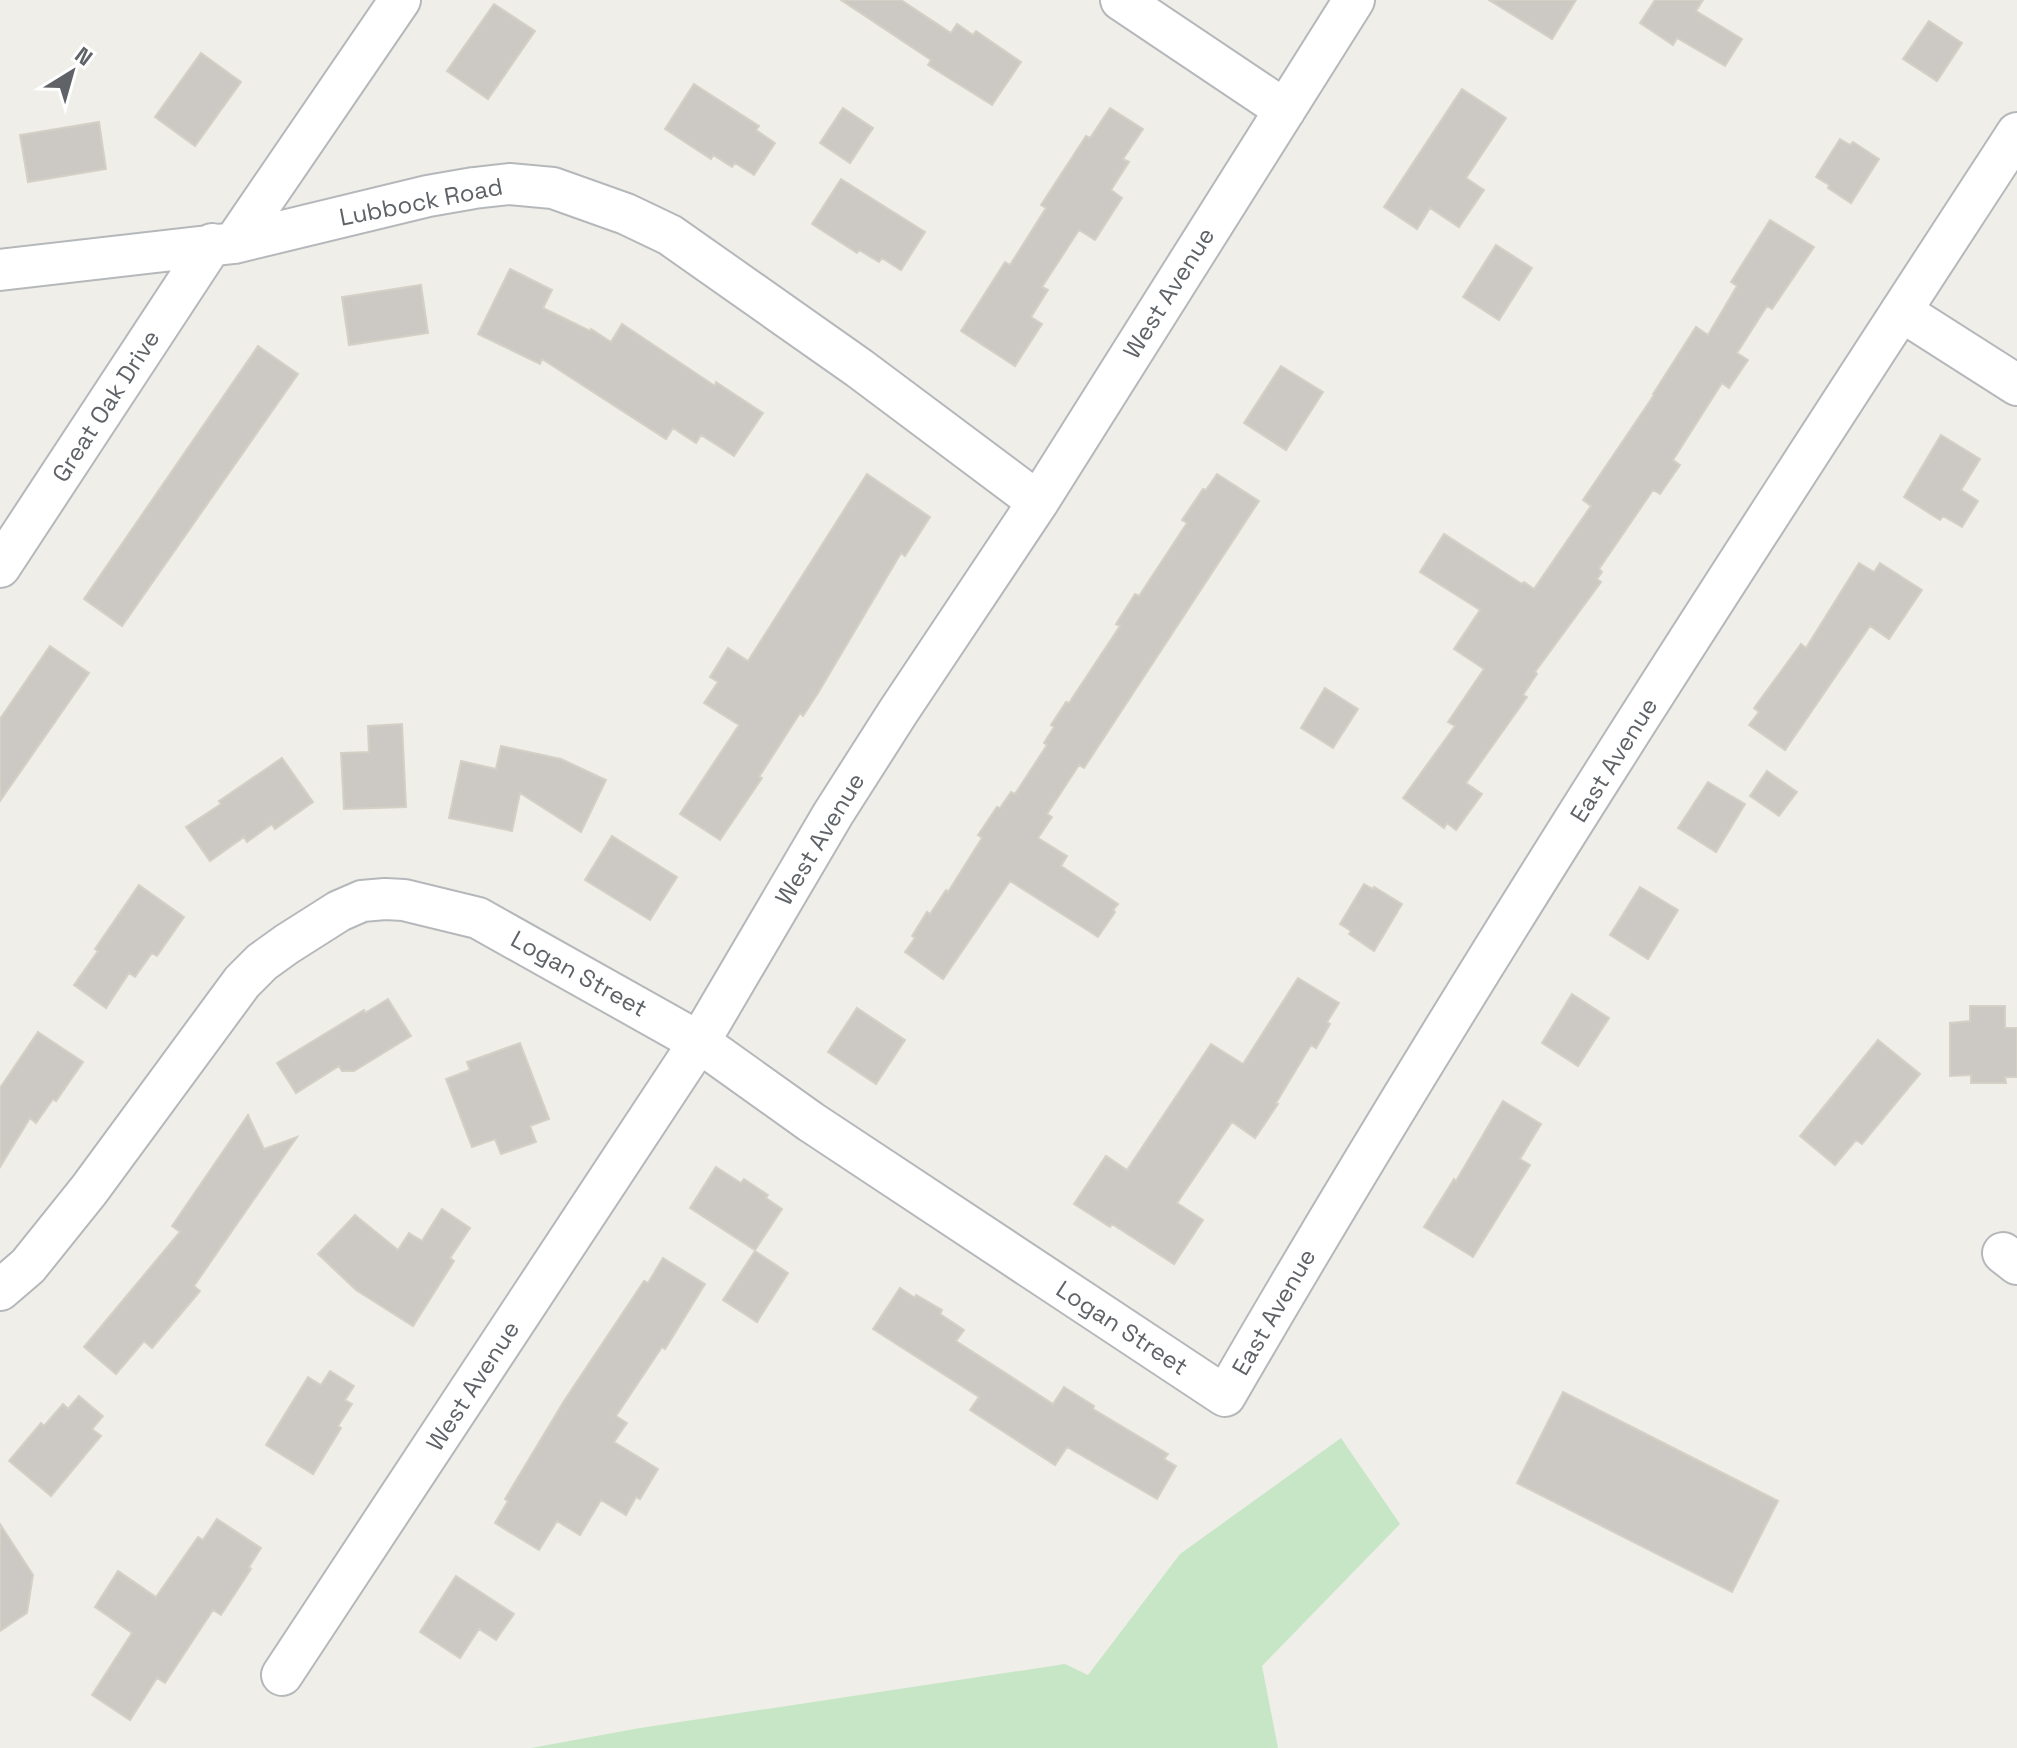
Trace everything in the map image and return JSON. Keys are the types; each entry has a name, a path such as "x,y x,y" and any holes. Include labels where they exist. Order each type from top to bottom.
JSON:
{"street":[{"name":"Great Oak Drive","path":"0,567 223,244 400,0"},
{"path":"1121,0 1285,110"},
{"name":"West Avenue","path":"282,1675 699,1042 841,801 1038,502 1354,0"},
{"name":"East Avenue","path":"1225,1396 1387,1120 2017,133"},
{"name":"Lubbock Road","path":"0,270 223,244 474,188 509,184 553,188 626,214 670,235 859,368 1038,502"},
{"path":"1901,311 2017,385"},
{"name":"Logan Street","path":"0,1290 28,1266 89,1190 242,982 262,962 339,911 362,901 404,900 478,918 699,1042 823,1130 1225,1396"}],"green space":[{"path":"1341,1438 1400,1524 1262,1666 1278,1748 531,1748 640,1728 1065,1664 1088,1675 1180,1554"}],"building":[{"path":"841,0 901,0 951,33 957,24 973,35 976,31 1021,62 992,105 928,65 931,60"},
{"path":"1489,0 1576,0 1552,39"},
{"path":"1655,0 1703,0 1696,11 1742,39 1725,66 1677,38 1673,45 1640,23"},
{"path":"494,4 535,31 488,99 447,71"},
{"path":"1929,21 1962,43 1937,81 1903,59"},
{"path":"201,53 241,82 195,146 155,117"},
{"path":"694,84 759,126 756,130 775,143 754,175 735,163 732,167 713,155 711,159 665,129"},
{"path":"1462,89 1506,118 1466,178 1484,190 1459,227 1430,208 1417,229 1384,207"},
{"path":"843,108 873,128 850,163 820,143"},
{"path":"1110,108 1143,129 1123,159 1129,162 1111,190 1122,198 1095,240 1079,230 1042,287 1048,290 1031,317 1042,324 1015,366 961,331 1005,262 1010,265 1046,208 1041,205 1086,136 1090,138"},
{"path":"99,122 106,169 28,182 20,135"},
{"path":"1840,139 1850,145 1853,142 1879,159 1851,203 1816,177"},
{"path":"841,179 925,232 901,270 882,258 879,262 859,250 857,253 812,224"},
{"path":"1770,220 1814,247 1772,309 1767,306 1737,353 1748,360 1729,388 1722,383 1673,460 1680,465 1660,494 1653,490 1599,569 1602,572 1597,579 1601,582 1535,672 1537,674 1523,695 1527,697 1466,783 1482,794 1456,830 1447,823 1444,828 1403,798 1455,726 1448,722 1484,669 1454,649 1480,610 1420,572 1444,534 1534,589 1591,506 1583,500 1696,327 1708,335 1737,286 1731,282"},
{"path":"1496,245 1532,268 1499,320 1463,297"},
{"path":"510,269 552,290 543,308 591,329 611,342 622,324 715,386 716,382 763,413 734,456 701,435 696,443 673,428 666,439 542,359 540,364 478,334"},
{"path":"421,285 428,333 349,345 342,297"},
{"path":"258,346 298,374 122,626 84,599"},
{"path":"1281,366 1323,392 1286,450 1244,423"},
{"path":"1941,435 1980,459 1961,490 1978,501 1962,527 1943,516 1940,520 1904,497"},
{"path":"867,474 930,517 905,556 901,553 818,693 803,716 800,713 759,777 762,778 720,840 680,814 739,725 704,703 718,682 710,677 728,648 748,661"},
{"path":"1217,474 1259,501 1084,768 1079,765 1047,814 1052,817 1038,838 1067,856 1061,866 1118,904 1113,910 1115,912 1098,937 1010,881 943,979 905,952 915,938 912,936 927,912 930,914 946,890 948,892 982,838 978,835 997,807 1000,808 1011,792 1015,794 1047,745 1044,743 1054,727 1051,725 1120,626 1116,624 1135,594 1139,596 1187,523 1182,520"},
{"path":"1859,563 1874,572 1880,563 1922,590 1889,639 1870,626 1785,750 1749,725 1759,712 1754,708 1801,644 1806,648"},
{"path":"50,646 89,673 0,801 0,719"},
{"path":"1325,688 1358,709 1333,748 1301,728"},
{"path":"402,724 406,807 344,809 341,753 369,752 368,726"},
{"path":"501,746 561,759 606,780 581,832 520,793 512,831 449,818 461,761 496,769"},
{"path":"282,758 313,802 275,829 272,824 247,842 244,837 210,861 186,827"},
{"path":"1767,771 1797,792 1779,816 1750,796"},
{"path":"1708,782 1745,804 1716,852 1678,828"},
{"path":"612,836 677,877 650,920 585,880"},
{"path":"1364,884 1402,904 1374,951 1340,924"},
{"path":"139,885 184,917 157,956 152,953 135,977 129,973 106,1008 74,985"},
{"path":"1640,887 1678,910 1648,959 1610,935"},
{"path":"1298,978 1339,1003 1327,1022 1330,1024 1316,1048 1311,1045 1255,1138 1232,1122 1177,1203 1203,1220 1174,1264 1112,1224 1110,1227 1074,1204 1106,1156 1127,1170 1211,1044 1243,1064"},
{"path":"1572,994 1609,1018 1578,1066 1542,1043"},
{"path":"388,999 411,1036 354,1071 342,1071 339,1066 296,1093 277,1063 364,1010 365,1013"},
{"path":"1970,1006 2005,1006 2005,1028 2017,1028 2017,1077 2005,1077 2006,1083 1971,1083 1971,1075 1950,1076 1950,1023 1970,1021"},
{"path":"857,1008 905,1040 876,1084 828,1052"},
{"path":"38,1032 83,1062 56,1101 53,1099 36,1123 30,1118 0,1167 0,1088"},
{"path":"1878,1040 1920,1074 1862,1144 1856,1140 1835,1165 1800,1136"},
{"path":"520,1043 549,1119 530,1126 536,1142 501,1154 495,1139 472,1147 446,1079 470,1070 467,1062"},
{"path":"1503,1101 1541,1124 1520,1159 1530,1165 1473,1257 1424,1227 1454,1179 1456,1181"},
{"path":"248,1115 264,1149 297,1137 194,1286 200,1291 152,1348 144,1341 116,1374 84,1347 180,1232 172,1226"},
{"path":"716,1167 741,1183 744,1179 782,1209 755,1250 690,1208"},
{"path":"442,1209 470,1228 450,1258 454,1261 413,1326 356,1290 318,1254 355,1215 398,1250 409,1233 422,1241"},
{"path":"755,1251 788,1273 757,1322 723,1300"},
{"path":"663,1258 705,1284 665,1349 662,1347 616,1416 627,1423 614,1442 658,1469 626,1515 601,1500 580,1535 557,1521 539,1550 495,1523 508,1501 505,1499 564,1401 644,1281 648,1283"},
{"path":"900,1288 942,1310 940,1314 964,1330 956,1341 1053,1404 1064,1387 1094,1406 1093,1409 1168,1454 1164,1459 1176,1466 1157,1499 1067,1447 1055,1465 970,1410 979,1397 873,1329"},
{"path":"330,1371 354,1386 345,1400 352,1404 313,1474 266,1445 308,1377 321,1385"},
{"path":"1563,1392 1778,1501 1732,1592 1517,1483"},
{"path":"79,1396 103,1416 92,1429 101,1436 51,1496 9,1461 41,1423 44,1426 63,1404 68,1409"},
{"path":"217,1519 261,1548 221,1615 213,1610 165,1683 157,1678 130,1720 92,1695 132,1633 95,1607 118,1571 156,1597 198,1537 203,1540"},
{"path":"0,1524 33,1575 27,1613 0,1631"},
{"path":"456,1576 514,1614 496,1640 479,1629 460,1658 420,1632"}]}
